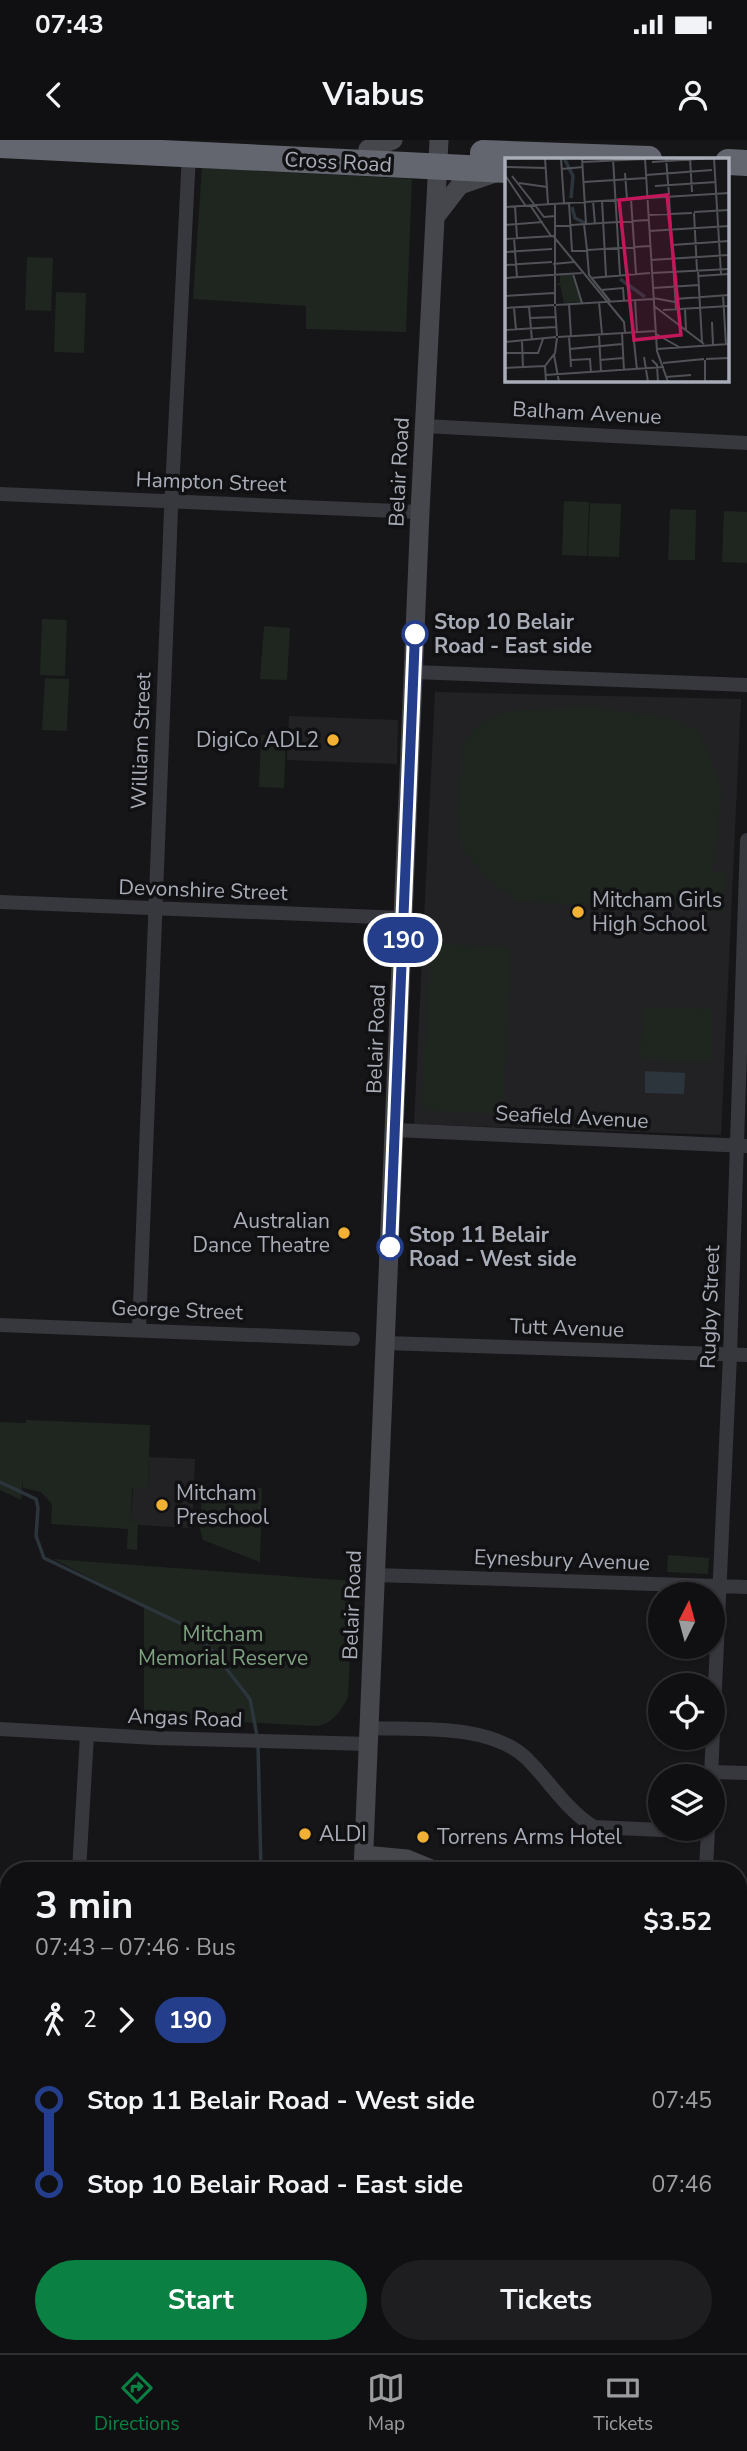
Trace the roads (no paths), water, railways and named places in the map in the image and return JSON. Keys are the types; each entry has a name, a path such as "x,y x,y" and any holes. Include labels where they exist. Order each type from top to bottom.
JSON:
{"highway":[{"name":"Cross Road","path":"213,140 439,153 505,170"},
{"name":"Cross Road","path":"0,145 118,145 189,154 439,153 474,146 636,158"}],"main road":[{"path":"368,149 393,140"},
{"name":"Belair Road","path":"363,1862 420,512 439,153"},
{"path":"436,216 460,185 505,170"},
{"path":"374,1862 407,1859 414,1862"}],"street":[{"name":"William Street","path":"139,1330 171,502 189,154"},
{"name":"Balham Avenue","path":"425,426 747,443"},
{"name":"Hampton Street","path":"0,494 420,512"},
{"path":"414,672 747,685"},
{"name":"Rugby Street","path":"719,1582 742,1146 747,840"},
{"name":"Devonshire Street","path":"0,902 404,918"},
{"name":"Seafield Avenue","path":"395,1130 742,1146"},
{"name":"George Street","path":"0,1325 352,1339"},
{"name":"Tutt Avenue","path":"386,1343 747,1355"},
{"name":"Eynesbury Avenue","path":"376,1575 648,1584"},
{"name":"Eynesbury Avenue","path":"725,1586 747,1587"},
{"name":"Rugby Street","path":"711,1764 716,1659"},
{"name":"Angas Road","path":"0,1730 274,1742 369,1736 395,1729 480,1733 506,1743 525,1757 579,1818 594,1827 648,1828"},
{"path":"80,1862 87,1735"},
{"path":"725,1774 747,1773"},
{"path":"706,1862 707,1841"}],"waterway":[{"path":"0,1482 36,1499 36,1536 44,1558 190,1628 214,1653 250,1699 257,1736"},
{"path":"258,1744 261,1862"}],"place":[{"name":"Stop 10 Belair Road - East side","path":"415,634"},
{"name":"DigiCo ADL2","path":"333,740"},
{"name":"Mitcham Girls High School","path":"578,912"},
{"name":"Australian Dance Theatre","path":"344,1233"},
{"name":"Stop 11 Belair Road - West side","path":"390,1247"},
{"name":"Mitcham Preschool","path":"162,1505"},
{"name":"ALDI","path":"305,1834"},
{"name":"Torrens Arms Hotel","path":"423,1837"}],"park label":[{"name":"Mitcham Memorial Reserve","path":"223,1646"}]}
